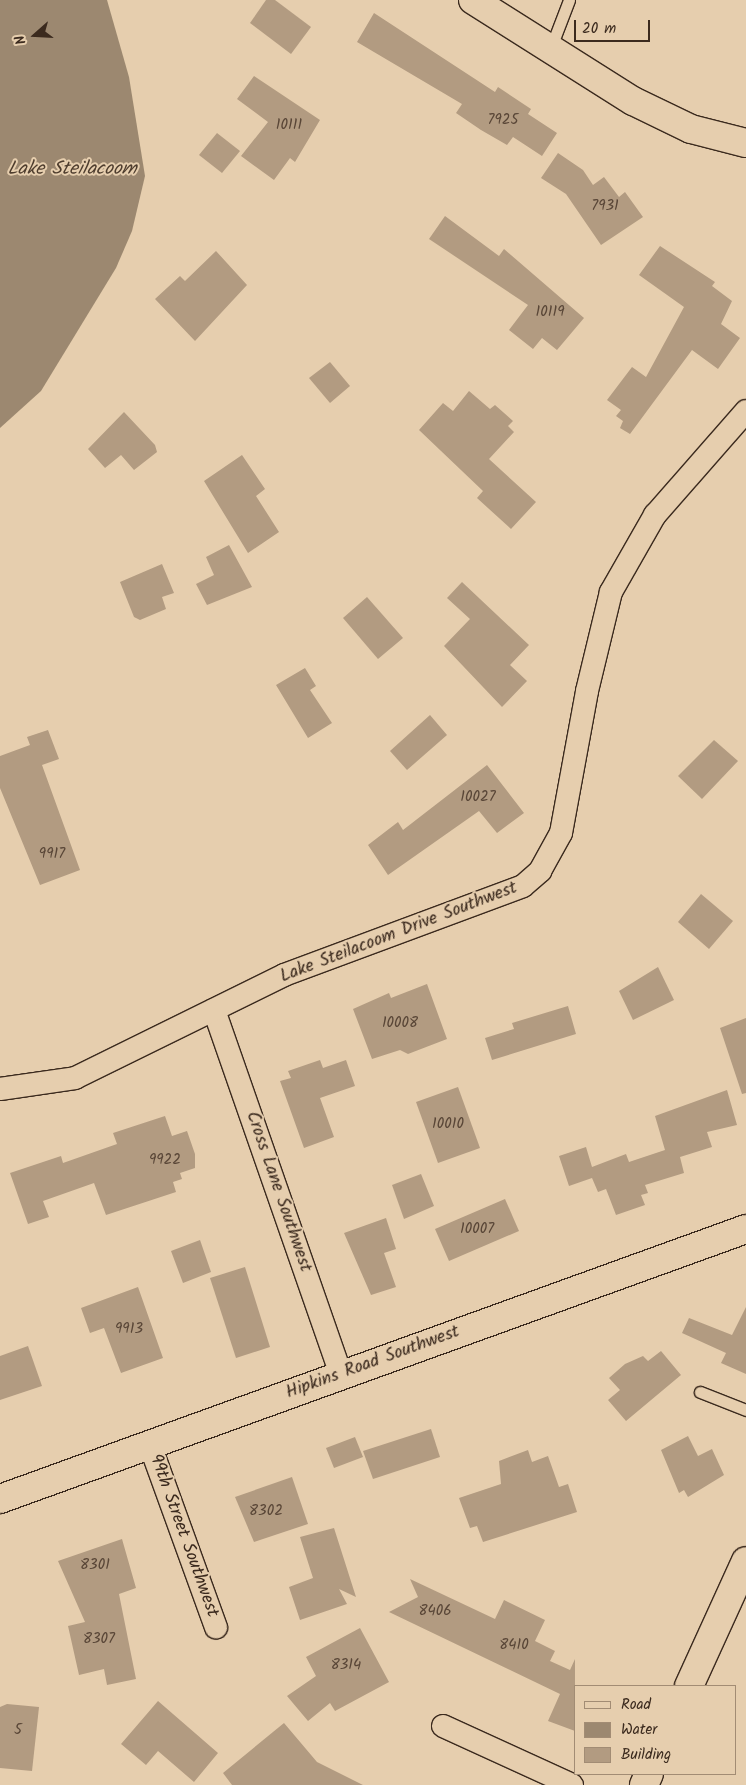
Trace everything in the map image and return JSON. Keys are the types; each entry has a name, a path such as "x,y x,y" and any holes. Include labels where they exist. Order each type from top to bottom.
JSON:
{"street":[{"path":"473,0 551,47 633,101 691,129 746,143"},
{"name":"Lake Steilacoom Drive Southwest","path":"0,1089 75,1078 284,975 523,886 540,871 561,833 587,691 611,592 655,515 746,411"},
{"name":"Cross Lane Southwest","path":"214,1010 341,1374"},
{"name":"Hipkins Road Southwest","path":"0,1499 746,1229"},
{"name":"99th Street Southwest","path":"150,1445 216,1627"},
{"path":"689,1685 746,1561"},
{"path":"443,1726 572,1785"}],"lane":[{"path":"551,47 569,0"},
{"path":"700,1392 746,1410"}],"water":[{"name":"Lake Steilacoom","path":"0,0 107,0 129,77 145,176 132,231 116,268 41,391 0,428"}],"building":[{"path":"266,0 275,0 311,27 291,54 250,23"},
{"path":"374,13 495,92 498,87 531,109 528,114 557,133 542,156 513,137 507,145 481,130 456,113 462,104 357,42"},
{"path":"254,76 320,120 295,162 290,158 274,180 241,156 268,122 237,99"},
{"path":"217,133 240,151 222,173 199,155"},
{"path":"558,153 583,170 593,185 604,177 619,197 625,192 643,217 601,245 566,194 541,178"},
{"path":"445,216 499,256 504,249 584,318 557,350 542,338 533,349 509,330 528,305 429,239"},
{"path":"660,246 715,282 712,286 732,301 721,324 740,338 718,369 692,350 630,434 620,428 623,421 616,416 621,410 607,400 632,367 646,377 684,307 639,275"},
{"path":"216,251 247,285 195,341 155,299 180,276 185,281"},
{"path":"330,362 350,386 330,403 309,378"},
{"path":"469,391 490,409 495,405 513,421 508,426 514,432 489,459 536,502 511,529 477,498 483,491 419,430 443,403 453,411"},
{"path":"124,412 155,445 157,452 134,470 121,455 105,468 88,449"},
{"path":"242,455 265,489 256,496 279,532 248,553 204,481"},
{"path":"229,545 252,587 207,605 196,584 214,575 206,557"},
{"path":"162,564 174,593 162,597 166,609 140,620 134,617 120,582"},
{"path":"462,582 529,645 510,665 527,681 502,707 444,646 470,619 447,598"},
{"path":"367,597 403,638 378,659 343,618"},
{"path":"305,668 316,686 310,690 332,723 308,738 276,685"},
{"path":"430,715 447,735 407,770 390,751"},
{"path":"48,730 59,759 42,765 80,870 40,885 0,788 0,756 30,745 27,737"},
{"path":"714,740 738,761 702,799 678,776"},
{"path":"487,765 524,813 497,833 479,811 388,875 368,845 398,822 403,830"},
{"path":"701,894 733,921 709,949 678,922"},
{"path":"658,967 674,1000 633,1020 619,991"},
{"path":"427,984 447,1039 408,1054 400,1050 372,1059 353,1009 389,993 391,998"},
{"path":"568,1006 576,1034 492,1060 485,1038 514,1029 512,1023"},
{"path":"746,1018 746,1093 742,1094 720,1028"},
{"path":"320,1060 323,1068 346,1060 355,1086 320,1098 334,1137 304,1148 280,1081 291,1078 288,1071"},
{"path":"458,1087 480,1148 438,1163 416,1102"},
{"path":"727,1090 737,1125 707,1132 712,1147 680,1157 684,1173 645,1185 648,1193 641,1195 645,1205 616,1215 606,1189 598,1192 592,1178 569,1186 559,1156 586,1147 592,1167 626,1154 629,1162 665,1150 655,1116"},
{"path":"165,1116 172,1136 187,1131 195,1154 195,1168 180,1173 182,1179 173,1182 176,1192 106,1215 94,1183 43,1201 49,1217 28,1224 10,1173 61,1156 63,1163 117,1144 113,1133"},
{"path":"421,1174 434,1206 404,1219 392,1185"},
{"path":"505,1199 519,1231 449,1261 435,1229"},
{"path":"386,1218 396,1249 384,1253 396,1287 371,1295 344,1233"},
{"path":"200,1240 211,1272 183,1283 171,1251"},
{"path":"245,1267 270,1347 236,1358 210,1278"},
{"path":"138,1287 163,1358 121,1373 104,1328 90,1333 81,1308"},
{"path":"746,1307 746,1374 721,1363 726,1353 682,1333 689,1318 732,1335"},
{"path":"28,1346 42,1386 0,1400 0,1356"},
{"path":"661,1351 681,1375 626,1421 608,1400 620,1390 609,1378 625,1364 643,1356 648,1361"},
{"path":"431,1429 440,1457 373,1479 363,1451"},
{"path":"688,1436 698,1456 712,1449 724,1475 688,1497 684,1490 679,1493 661,1450"},
{"path":"355,1437 363,1457 334,1468 326,1448"},
{"path":"528,1450 532,1462 548,1456 559,1487 568,1484 577,1512 483,1542 477,1526 470,1528 459,1498 501,1484 499,1461"},
{"path":"292,1477 308,1524 254,1542 235,1497"},
{"path":"334,1528 356,1597 339,1589 347,1604 300,1620 289,1587 313,1578 300,1537"},
{"path":"122,1539 136,1588 119,1594 136,1679 107,1685 104,1669 79,1675 68,1626 85,1622 58,1561"},
{"path":"410,1579 495,1619 504,1600 545,1620 535,1641 555,1651 550,1661 570,1670 575,1659 574,1731 548,1721 560,1694 389,1612 418,1597"},
{"path":"360,1628 389,1682 335,1711 330,1703 308,1721 287,1696 316,1676 306,1657"},
{"path":"158,1701 218,1753 194,1782 158,1751 146,1765 121,1744"},
{"path":"7,1704 39,1707 32,1771 0,1768 0,1707"},
{"path":"284,1723 317,1762 363,1785 232,1785 223,1773"}]}
